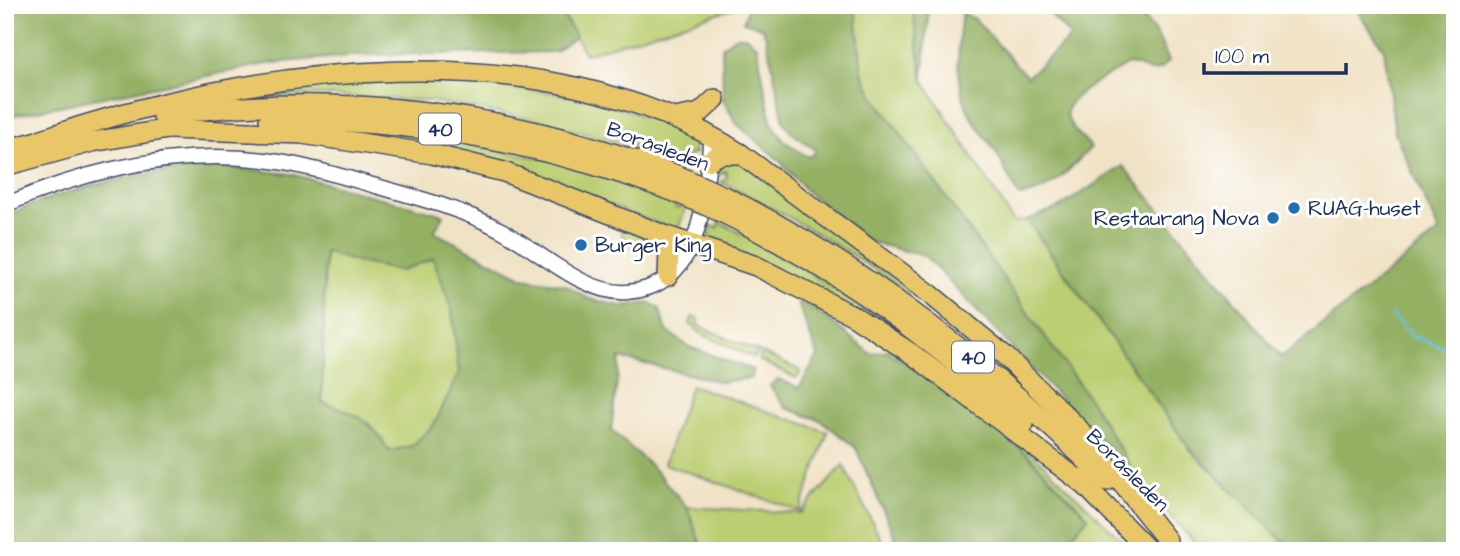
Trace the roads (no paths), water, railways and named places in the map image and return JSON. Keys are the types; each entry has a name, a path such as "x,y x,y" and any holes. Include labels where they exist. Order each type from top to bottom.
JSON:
{"highway":[{"path":"39,140 106,117 252,84 380,72 474,75 572,87 609,95 675,118 711,135 741,154 930,294 1004,355 1078,428 1172,546"},
{"path":"675,118 700,113 715,99"},
{"name":"Boråsleden","path":"5,150 104,125 192,111 257,104 363,104 463,116 533,129 625,156 677,184 831,254 961,347 1049,424 1172,546"},
{"name":"Boråsleden","path":"5,166 92,142 169,129 222,123 312,120 383,122 461,132 677,184"},
{"path":"169,129 302,134 432,154 504,172 661,234 770,271 854,316 965,392 1085,485"},
{"path":"708,160 722,154 741,154"},
{"name":"Boråsleden","path":"726,205 901,320 992,394 1149,551"},
{"path":"661,234 669,249 668,276"}],"street":[{"path":"5,205 100,172 147,162 228,157 279,162 429,201 468,215 500,229 597,288 628,292 668,276 683,262 694,244 711,135"}],"waterway":[{"path":"1391,314 1413,337 1455,354"}],"place":[{"name":"RUAG-huset","path":"1294,208"},
{"name":"Restaurang Nova","path":"1273,218"},
{"name":"Burger King","path":"581,245"}]}
